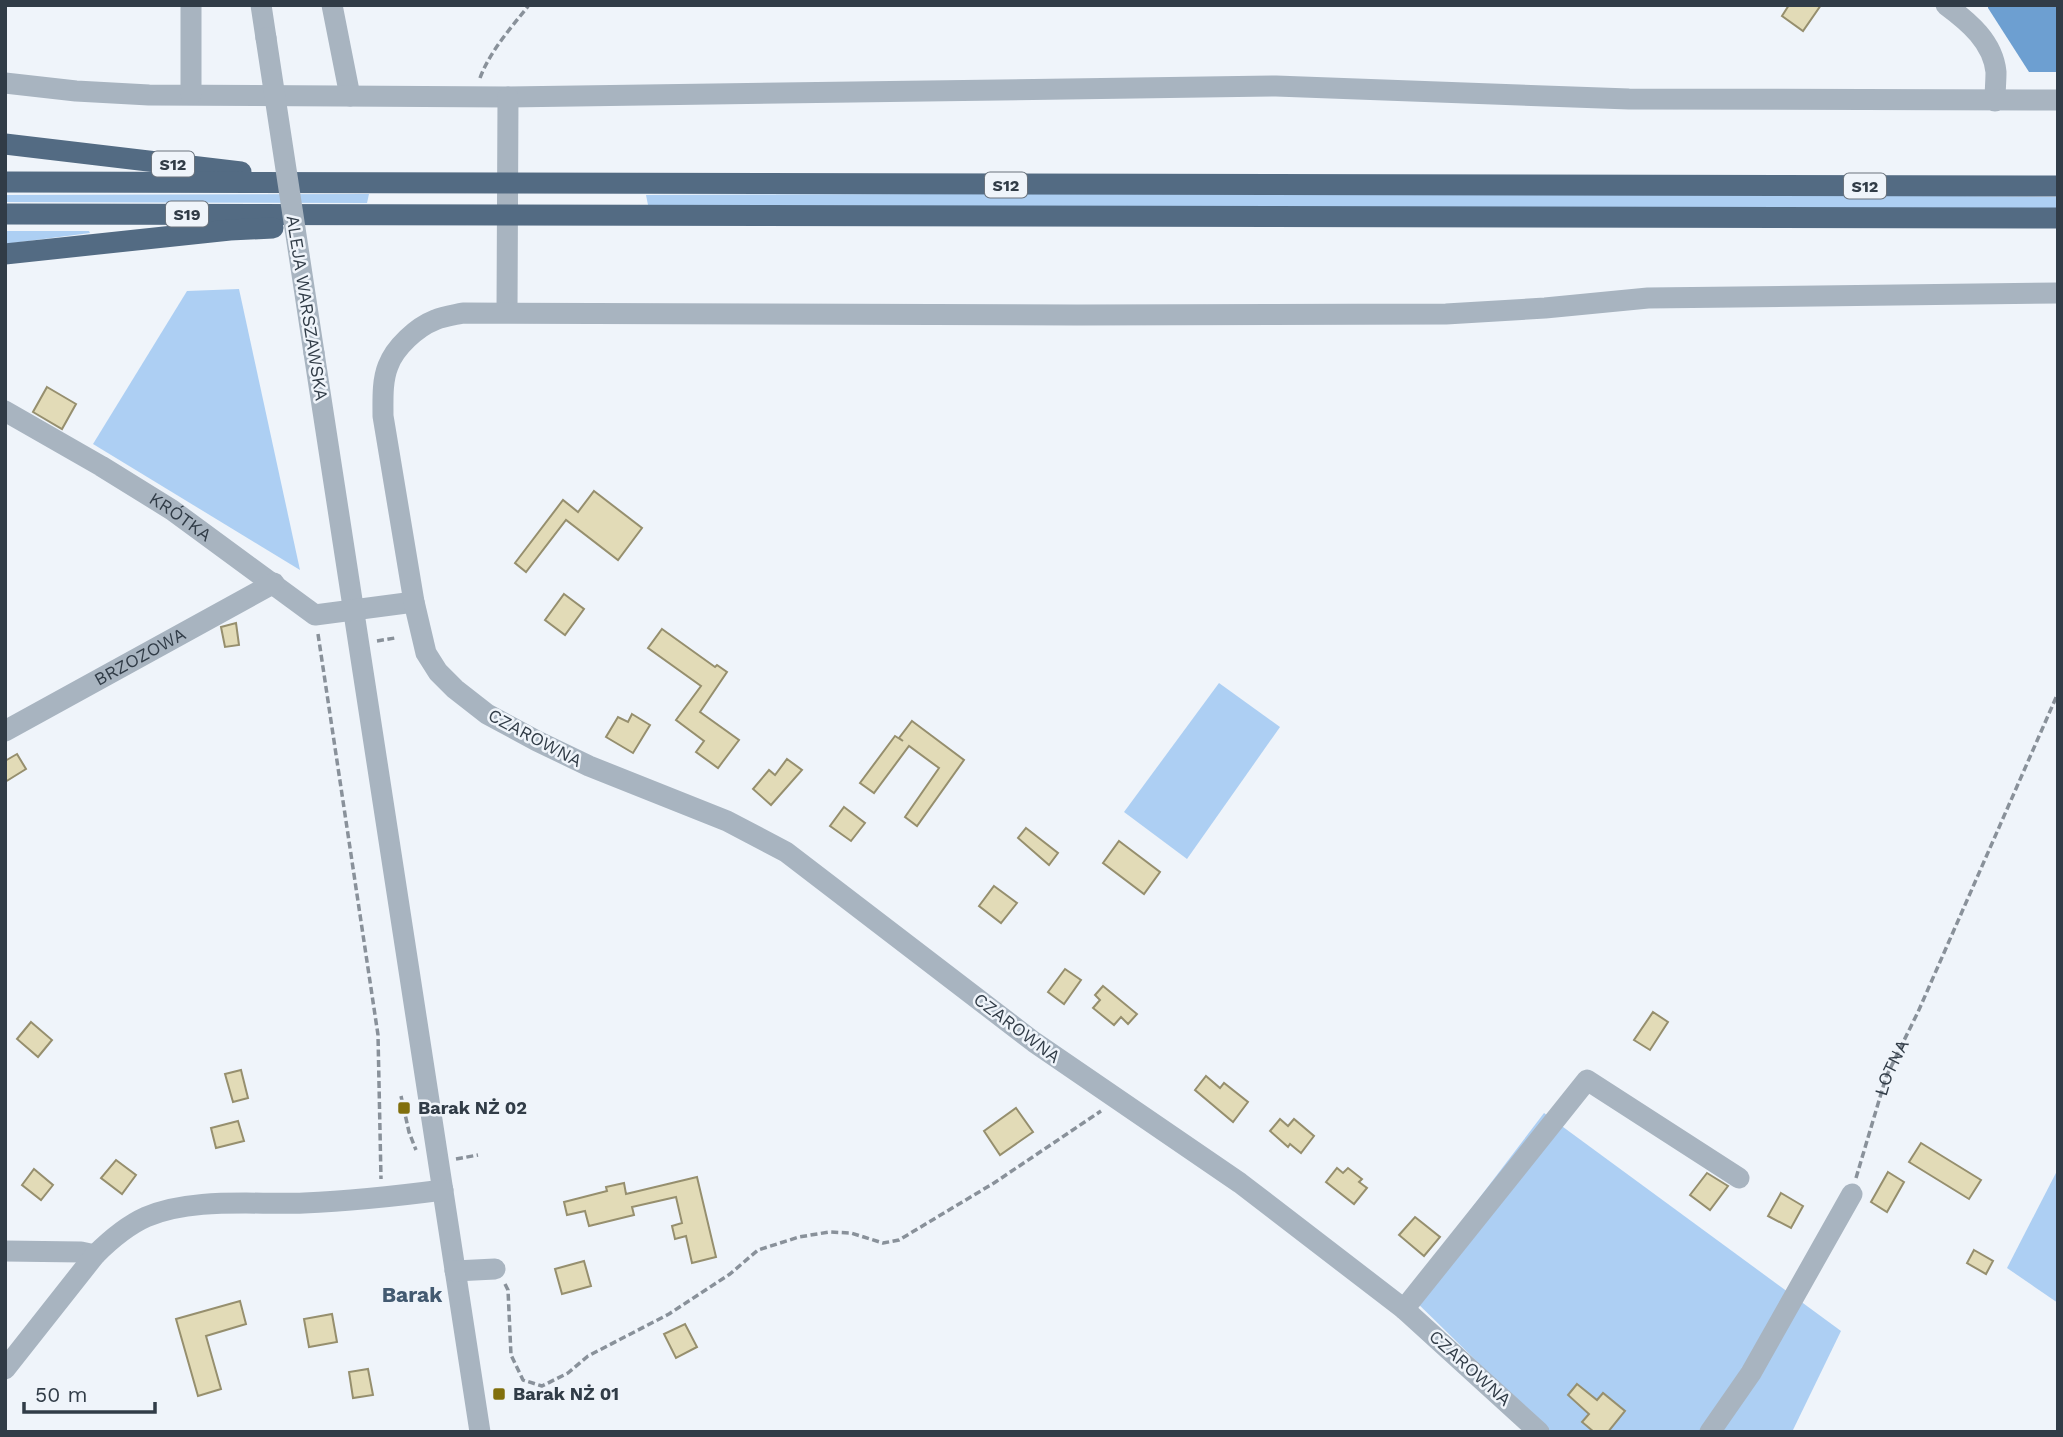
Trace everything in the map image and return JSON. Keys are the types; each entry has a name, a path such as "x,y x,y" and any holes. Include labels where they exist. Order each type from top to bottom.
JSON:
{"highway":[{"name":"S12","path":"5,144 340,184 2058,186"},
{"name":"S19","path":"5,183 340,184"},
{"name":"S19","path":"5,214 368,215"},
{"name":"S12","path":"5,254 230,230 284,228 368,215 2058,218"}],"street":[{"path":"191,5 191,94"},
{"name":"ALEJA WARSZAWSKA","path":"261,5 480,1432"},
{"path":"332,5 350,96"},
{"path":"1954,7 1977,31 1991,51 1996,71 1994,101"},
{"path":"5,83 149,95 508,97 1276,86 1629,99 2058,100"},
{"path":"507,312 508,97"},
{"name":"CZAROWNA","path":"1539,1432 1404,1309 1240,1182 1034,1042 786,852 727,821 589,766 548,746 487,714 455,689 438,672 426,653 414,602 383,416 383,387 388,365 406,341 435,320 463,313 1446,314 1648,298 2058,292"},
{"name":"KRÓTKA","path":"6,414 101,466 172,510 315,615"},
{"name":"BRZOZOWA","path":"5,731 274,583"},
{"path":"315,615 414,602"},
{"path":"1404,1309 1587,1080 1739,1178"},
{"path":"5,1369 95,1255 126,1227 146,1217 178,1208 217,1204 305,1203 443,1190"},
{"path":"1710,1432 1751,1373 1852,1194"},
{"path":"5,1251 80,1252 95,1255"},
{"path":"455,1271 495,1269"}],"path":[{"path":"473,97 485,65 529,5"},
{"path":"315,615 378,1035 382,1197"},
{"name":"LOTNA","path":"1852,1194 1886,1077 1918,1012 2058,693"},
{"path":"495,1269 508,1290 511,1355 523,1380 542,1386 568,1373 588,1356 669,1314 730,1274 758,1250 799,1237 829,1232 851,1233 883,1243 899,1240 994,1183 1118,1101"}],"shaded area":[{"path":"1988,5 2058,5 2058,72 2029,72"},
{"path":"1565,192 2058,197 2058,210 648,205 646,195"},
{"path":"369,194 367,203 5,202 5,195"},
{"path":"5,231 89,231 90,233 5,244"},
{"path":"239,289 300,570 93,444 187,291"},
{"path":"1219,683 1280,727 1187,859 1124,812"},
{"path":"1544,1113 1841,1331 1792,1432 1549,1432 1407,1293"},
{"path":"2058,1169 2058,1303 2007,1268"}],"building":[{"path":"1789,5 1821,5 1803,31 1782,16"},
{"path":"47,387 76,404 62,429 33,412"},
{"path":"594,491 642,528 618,560 566,520 526,572 515,563 563,500 578,512"},
{"path":"564,594 584,609 565,635 545,620"},
{"path":"236,623 239,645 225,647 221,627"},
{"path":"662,629 715,667 717,665 727,672 700,712 739,740 718,768 696,752 704,741 676,720 701,686 648,648"},
{"path":"632,714 650,725 633,753 606,737 618,717 628,722"},
{"path":"912,721 964,760 917,826 905,817 939,768 909,746 874,793 860,783 895,736 903,741 899,738"},
{"path":"17,754 26,769 5,782 5,761"},
{"path":"787,759 802,770 771,805 753,789 769,770 775,775"},
{"path":"844,807 865,823 851,841 830,826"},
{"path":"1026,828 1058,853 1049,865 1018,838"},
{"path":"1119,841 1160,872 1144,894 1103,863"},
{"path":"994,886 1017,903 1001,923 979,906"},
{"path":"1065,969 1081,980 1064,1004 1048,992"},
{"path":"1103,986 1137,1014 1128,1024 1121,1017 1114,1025 1093,1008 1100,1000 1095,995"},
{"path":"1653,1012 1668,1022 1650,1050 1634,1040"},
{"path":"31,1022 52,1040 38,1057 17,1039"},
{"path":"241,1070 248,1098 233,1102 225,1074"},
{"path":"1206,1076 1220,1088 1224,1083 1248,1102 1233,1122 1195,1090"},
{"path":"1016,1108 1033,1132 1000,1155 984,1131"},
{"path":"1280,1119 1288,1126 1294,1119 1314,1136 1301,1153 1290,1144 1288,1147 1270,1131"},
{"path":"238,1121 244,1141 216,1148 211,1128"},
{"path":"1921,1143 1981,1180 1969,1199 1909,1162"},
{"path":"116,1160 136,1175 122,1194 101,1178"},
{"path":"1337,1168 1343,1173 1348,1168 1362,1179 1359,1182 1367,1188 1354,1204 1326,1182"},
{"path":"34,1169 53,1185 41,1200 22,1185"},
{"path":"1888,1172 1904,1182 1887,1212 1871,1202"},
{"path":"1707,1173 1728,1186 1710,1210 1690,1195"},
{"path":"697,1177 716,1257 692,1263 686,1236 675,1239 672,1226 682,1223 676,1197 632,1207 634,1215 589,1226 585,1211 567,1215 564,1202 607,1191 606,1187 624,1183 626,1194"},
{"path":"1781,1193 1803,1206 1791,1228 1768,1216"},
{"path":"1415,1217 1440,1237 1424,1256 1399,1235"},
{"path":"1974,1250 1993,1261 1986,1274 1967,1263"},
{"path":"584,1261 591,1286 562,1294 555,1269"},
{"path":"240,1301 246,1324 206,1336 221,1389 198,1396 176,1319"},
{"path":"332,1314 337,1342 309,1347 304,1319"},
{"path":"685,1324 697,1347 676,1358 664,1334"},
{"path":"368,1369 373,1395 353,1398 349,1372"},
{"path":"1577,1384 1597,1400 1603,1393 1625,1411 1608,1432 1594,1432 1582,1422 1589,1414 1568,1395"}],"place":[{"name":"Barak NŻ 02","path":"404,1108"},
{"name":"Barak NŻ 01","path":"499,1394"}],"district":[{"name":"Barak","path":"412,1295"}]}
